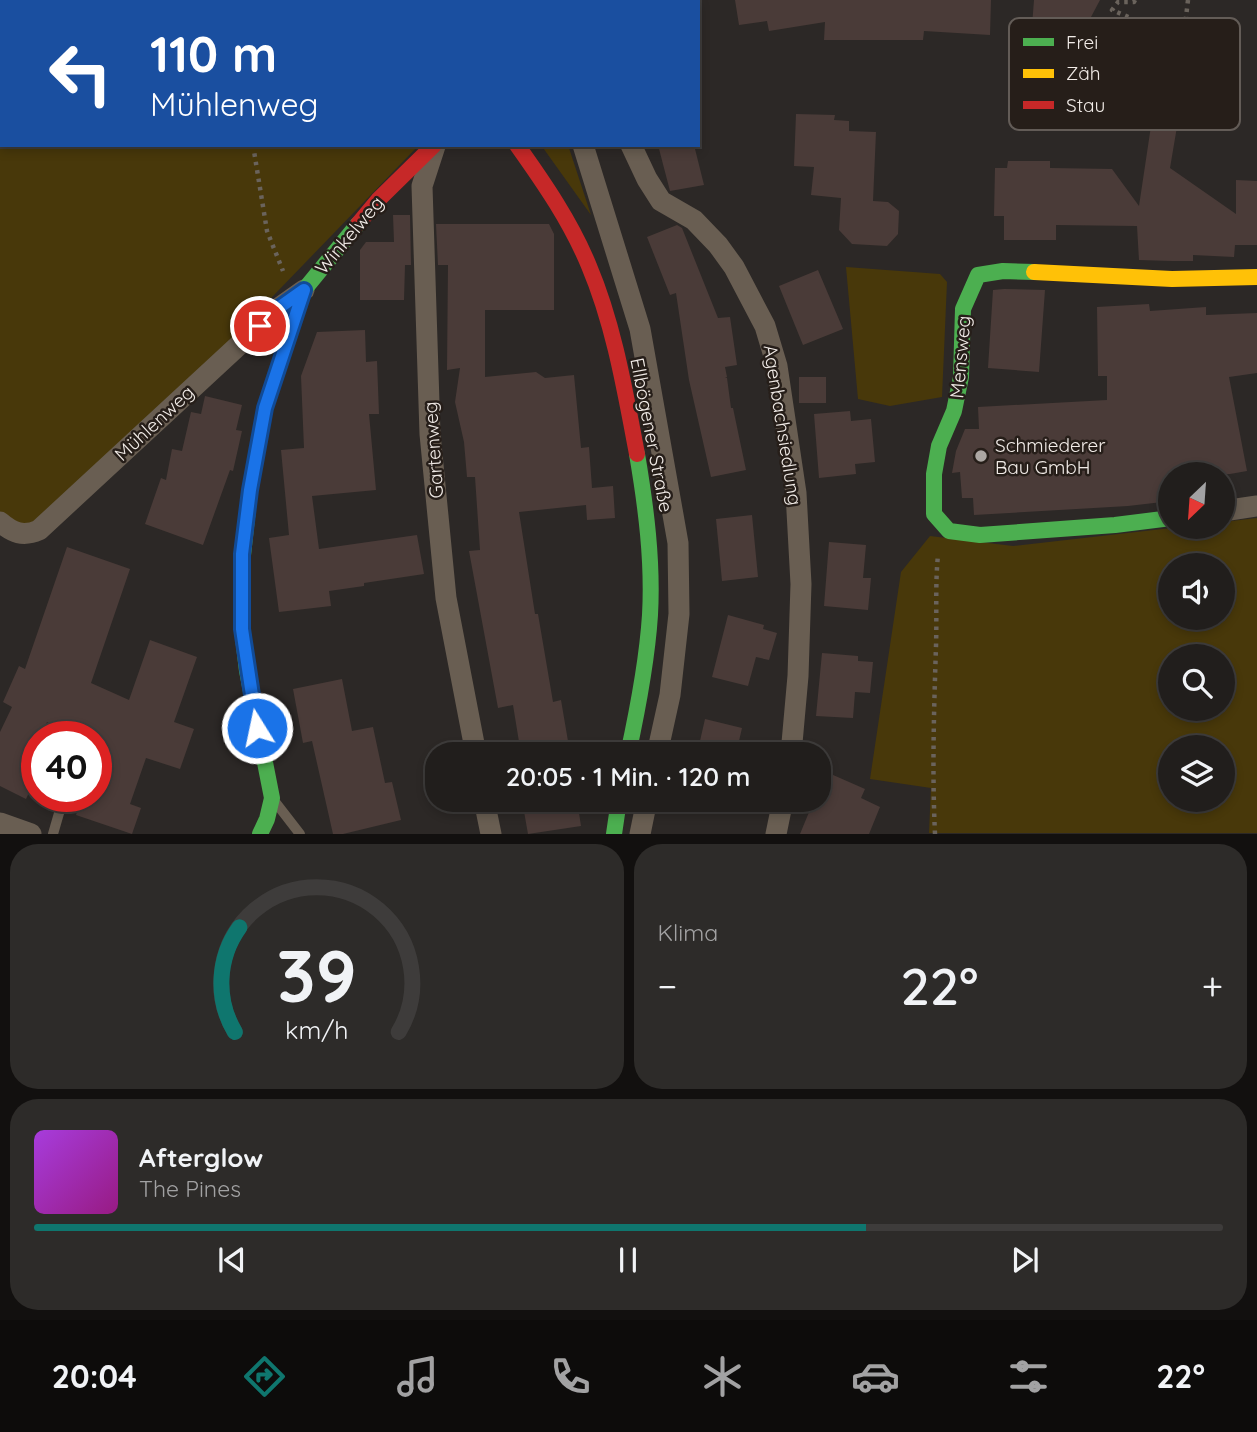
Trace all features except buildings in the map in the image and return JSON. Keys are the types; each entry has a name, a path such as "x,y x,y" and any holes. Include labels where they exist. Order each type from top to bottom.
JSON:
{"street":[{"name":"Winkelweg","path":"260,834 272,798 247,671 242,629 241,573 250,490 261,426 304,290 377,200 432,147"},
{"name":"Gartenweg","path":"433,147 422,186 430,434 446,598 474,742"},
{"name":"Ellbögener Straße","path":"518,147 566,217 589,262 606,312 634,442 648,525 651,594 644,674 630,742"},
{"path":"584,147 640,329 678,543 679,614 670,695 660,742"},
{"name":"Agenbachsiedlung","path":"632,147 661,201 694,220 734,267 765,326 777,366 796,493 802,584 798,676 791,742"},
{"name":"Mensweg","path":"942,522 934,514 934,474 939,446 954,411 961,377 963,309 978,275 1003,271 1172,279 1257,277"},
{"name":"Mühlenweg","path":"0,522 12,532 28,535 39,530 280,307 304,290"},
{"path":"1236,509 1257,506"},
{"path":"942,522 949,531 980,535 1158,520"},
{"path":"486,812 491,834"},
{"path":"614,834 617,812"},
{"path":"640,834 645,812"},
{"path":"776,834 781,812"},
{"path":"0,823 32,834"}],"lane":[{"path":"272,798 300,834"},
{"path":"53,834 59,812"}],"path":[{"path":"1131,18 1112,10 1118,2 1135,0"},
{"path":"1186,18 1188,0"},
{"path":"253,147 262,211 270,243 283,271 304,290"},
{"path":"935,834 932,764 935,585 942,522"}],"shaded area":[{"path":"0,147 417,147 45,532 0,522"},
{"path":"542,147 569,147 591,215"},
{"path":"846,267 940,274 947,282 942,397 890,406 858,399"},
{"path":"1257,518 1257,833 929,833 931,788 870,779 901,572 930,536 1013,546 1158,530 1158,539 1236,539 1236,520"}],"traffic: fast":[{"path":"260,834 272,798 247,671 242,629 241,574 250,490 265,408 304,290 358,224"},
{"path":"1034,272 1003,271 978,275 963,309 961,377 954,411 939,446 934,474 934,514 949,531 980,535 1158,520"},
{"path":"631,742 649,633 651,595 648,534 637,454"},
{"path":"614,834 617,812"}],"traffic: slow":[{"path":"1034,272 1172,279 1257,277"}],"traffic: jam":[{"path":"358,224 378,200 432,147"},
{"path":"518,147 565,218 598,288 618,358 637,454"}],"place":[{"name":"Schmiederer Bau GmbH","path":"981,456"}],"route":[{"path":"257,728 242,629 242,554 265,408 304,290 260,326"}]}
